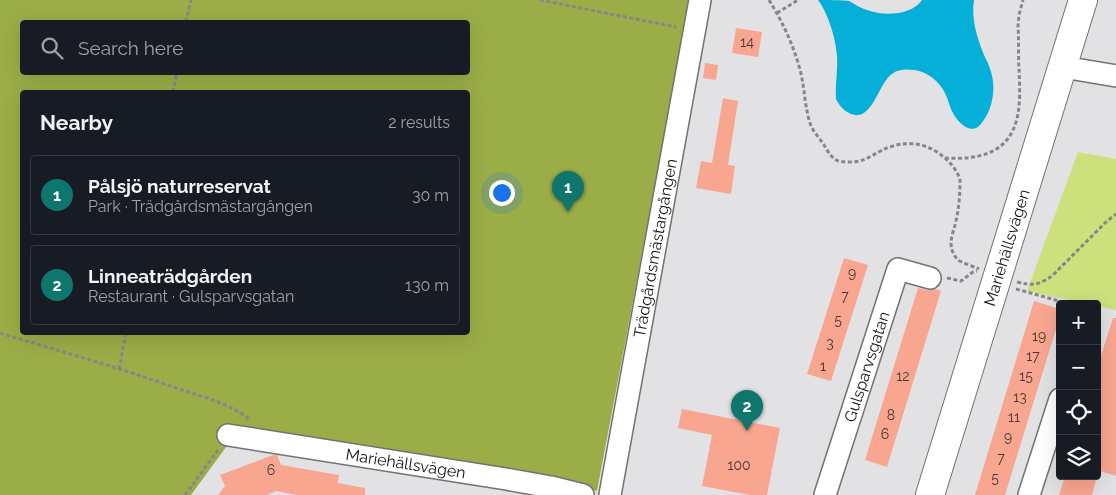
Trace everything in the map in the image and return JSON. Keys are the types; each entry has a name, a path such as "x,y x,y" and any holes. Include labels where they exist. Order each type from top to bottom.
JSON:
{"street":[{"name":"Trädgårdsmästargången","path":"610,495 700,0"},
{"name":"Mariehällsvägen","path":"930,495 1083,0"},
{"path":"1063,67 1116,76"},
{"name":"Gulsparvsgatan","path":"825,495 898,268 930,278"},
{"path":"1030,495 1056,412"},
{"name":"Mariehällsvägen","path":"228,436 549,491 583,495"}],"path":[{"path":"186,20 191,0"},
{"path":"540,0 694,31"},
{"path":"769,0 788,34 800,68 812,127 832,157 838,161 863,161 892,146 914,144 926,146 945,158 959,174 960,180 956,221 951,238 951,246 959,260 981,270"},
{"path":"777,13 798,0"},
{"path":"945,158 987,154 999,148 1013,130 1019,107 1018,26 1023,0"},
{"path":"173,90 176,75"},
{"path":"1017,283 1036,284 1053,276 1116,214"},
{"path":"1016,289 1056,300"},
{"path":"0,333 144,376 225,405 253,422 271,442"},
{"path":"119,369 125,335"},
{"path":"185,495 228,436"}],"green space":[{"path":"0,0 690,0 597,491 520,475 237,432 191,495 0,495"},
{"path":"1078,152 1116,159 1116,310 1101,307 1101,300 1069,300 1027,291"}],"water":[{"path":"818,0 849,1 867,10 889,14 904,12 922,0 974,0 975,28 981,49 990,67 993,84 990,107 984,120 976,128 965,127 954,115 944,91 937,82 926,74 911,70 894,72 887,79 869,108 857,115 849,113 836,99 836,49 828,19"}],"building":[{"path":"736,28 762,32 758,57 732,53"},
{"path":"705,63 718,65 716,80 703,78"},
{"path":"723,98 738,101 728,165 735,166 731,194 696,188 701,161 712,163"},
{"path":"844,258 868,265 831,381 807,374"},
{"path":"918,288 941,291 887,467 865,460"},
{"path":"1034,301 1056,308 1056,329 1005,495 975,495"},
{"path":"1113,318 1116,318 1116,476 1101,471 1101,356"},
{"path":"682,409 780,428 767,495 750,495 702,486 712,435 678,428"},
{"path":"277,455 281,465 339,475 338,483 365,488 365,495 296,495 276,491 267,495 218,495 225,486 220,475"},
{"path":"1064,480 1096,480 1092,495 1059,495"}],"place":[{"name":"Pålsjö naturreservat","path":"568,212"},
{"name":"Linneaträdgården","path":"747,431"}]}
